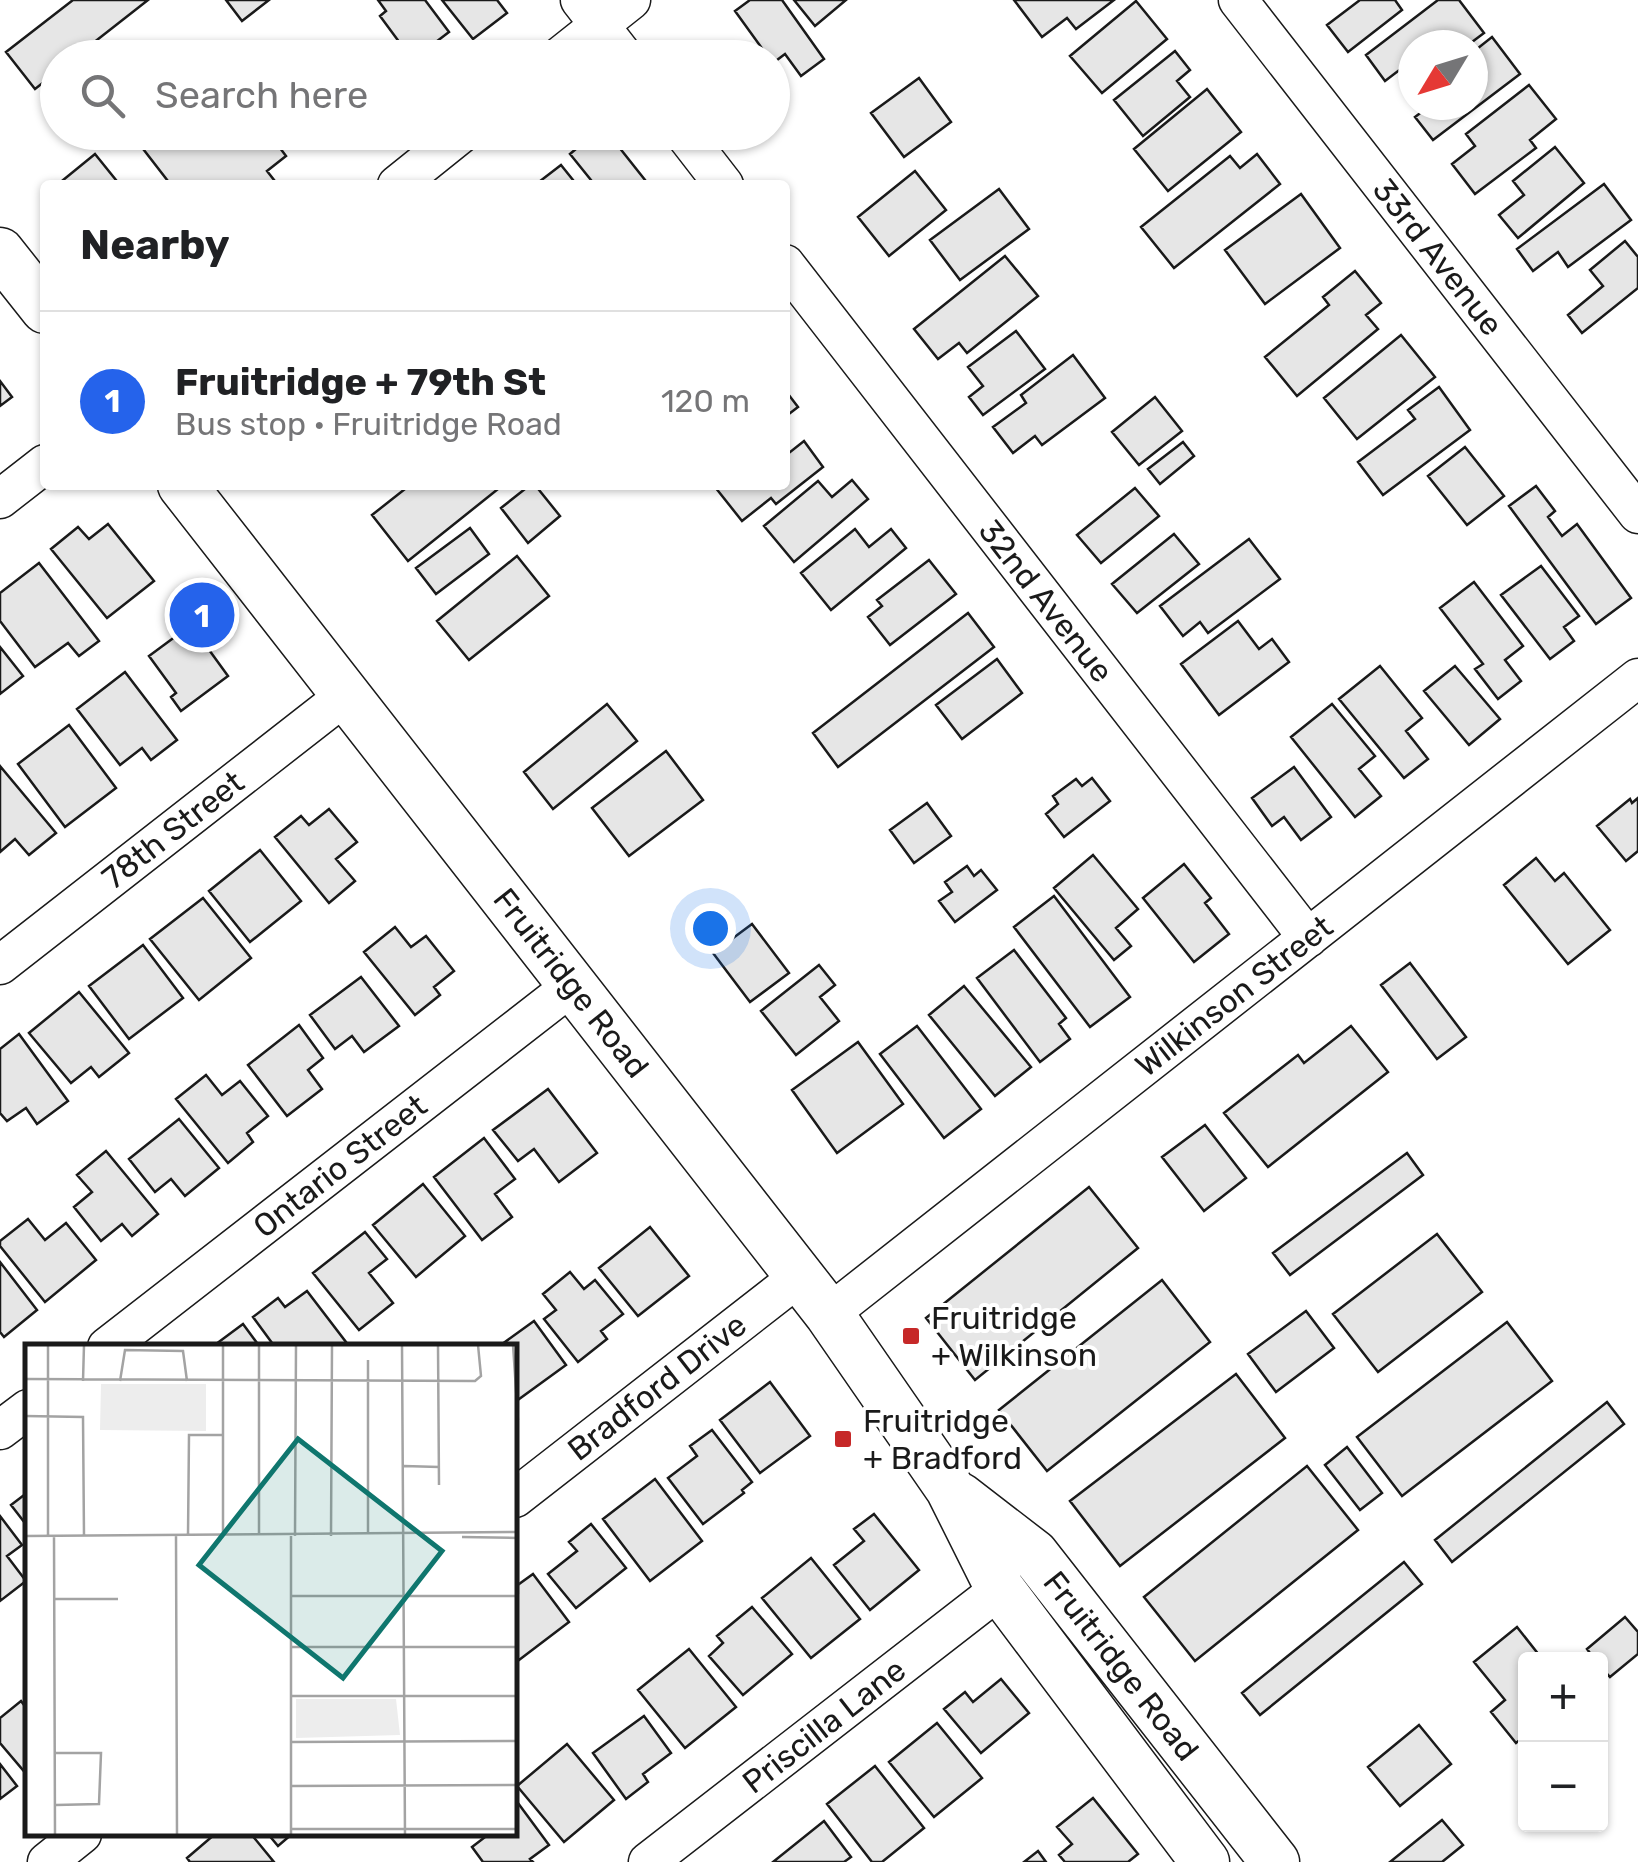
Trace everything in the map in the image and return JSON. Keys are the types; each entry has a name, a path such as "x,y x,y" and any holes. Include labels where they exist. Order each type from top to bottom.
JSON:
{"main road":[{"path":"0,252 40,303"},
{"name":"Fruitridge Road","path":"186,490 829,1314 950,1489 1000,1589 1205,1862"},
{"name":"Fruitridge Road","path":"950,1489 1034,1554 1275,1862"}],"street":[{"path":"571,40 590,12 631,0"},
{"name":"33rd Avenue","path":"1238,0 1638,514"},
{"path":"590,12 611,40"},
{"path":"403,180 441,150"},
{"path":"697,150 720,180"},
{"name":"32nd Avenue","path":"790,270 1308,938"},
{"path":"0,499 40,468"},
{"name":"Wilkinson Street","path":"829,1314 1638,678"},
{"name":"78th Street","path":"0,965 346,695"},
{"name":"Ontario Street","path":"111,1344 573,985"},
{"name":"Bradford Drive","path":"518,1496 800,1276"},
{"path":"0,1430 25,1410"},
{"name":"Priscilla Lane","path":"648,1862 1000,1589"},
{"path":"47,1862 78,1837"}],"building":[{"path":"73,0 148,0 97,40 40,40 40,85 35,89 6,52"},
{"path":"226,0 269,0 242,21"},
{"path":"378,0 425,0 449,32 439,40 398,40 380,16 386,11"},
{"path":"442,0 497,0 507,13 473,39"},
{"path":"750,0 782,0 824,59 801,76 790,61 790,40 756,40 735,11"},
{"path":"794,0 846,0 815,26"},
{"path":"1014,0 1114,0 1076,29 1067,18 1042,37"},
{"path":"1360,0 1395,0 1402,10 1348,52 1327,25"},
{"path":"1438,0 1459,0 1482,30 1399,30"},
{"path":"1136,1 1167,39 1102,93 1070,56"},
{"path":"1398,31 1398,71 1385,81 1366,55"},
{"path":"1492,37 1520,74 1488,98 1488,40"},
{"path":"1175,51 1190,70 1177,81 1190,97 1143,136 1114,100"},
{"path":"919,78 951,122 904,157 871,113"},
{"path":"1529,85 1556,119 1530,140 1536,148 1475,194 1452,164 1475,146 1466,134"},
{"path":"1207,89 1241,132 1168,191 1134,149"},
{"path":"1417,120 1459,120 1433,140"},
{"path":"1555,147 1584,183 1518,238 1499,215 1524,195 1513,181"},
{"path":"144,150 282,150 286,156 267,171 274,180 167,180"},
{"path":"575,150 621,150 645,180 591,180 570,154"},
{"path":"95,154 116,180 63,180"},
{"path":"1257,154 1280,184 1174,268 1141,227 1230,156 1240,168"},
{"path":"561,165 573,180 542,180"},
{"path":"915,171 946,210 889,256 858,217"},
{"path":"1604,184 1631,220 1568,267 1558,252 1533,271 1517,249"},
{"path":"999,189 1029,229 960,280 930,240"},
{"path":"1301,194 1340,248 1265,304 1225,250"},
{"path":"1625,241 1638,257 1638,288 1582,333 1568,315 1603,286 1590,270"},
{"path":"1005,256 1038,296 967,353 959,343 938,359 914,329"},
{"path":"1355,271 1381,303 1366,315 1378,329 1297,396 1265,357 1329,305 1323,297"},
{"path":"1016,331 1045,369 983,415 969,397 983,386 968,367"},
{"path":"1401,335 1435,377 1357,439 1324,398"},
{"path":"1073,355 1105,398 1042,445 1035,436 1013,453 993,427 1026,403 1021,395"},
{"path":"0,381 12,397 0,406"},
{"path":"1439,387 1470,430 1383,495 1358,462 1415,419 1408,410"},
{"path":"790,397 798,407 790,413"},
{"path":"1155,397 1182,431 1139,465 1112,432"},
{"path":"804,441 823,467 776,504 771,498 742,521 717,490 790,490 790,452"},
{"path":"1183,442 1194,456 1160,484 1148,469"},
{"path":"1465,447 1504,496 1467,525 1428,476"},
{"path":"852,480 868,499 794,562 764,526 818,481 832,497"},
{"path":"1536,486 1555,511 1548,517 1562,536 1577,524 1631,598 1596,624 1509,506"},
{"path":"1135,488 1159,516 1101,563 1077,535"},
{"path":"404,490 497,490 408,561 372,515"},
{"path":"524,490 539,490 560,516 528,543 501,508"},
{"path":"108,524 154,581 107,618 51,549 78,527 89,539"},
{"path":"470,528 489,554 436,594 416,568"},
{"path":"855,529 869,547 891,529 906,548 831,610 801,573"},
{"path":"1174,534 1199,564 1137,613 1112,584"},
{"path":"1249,539 1280,579 1208,633 1200,622 1183,636 1160,606"},
{"path":"517,556 549,596 469,660 437,621"},
{"path":"929,560 956,594 890,645 868,617 882,606 877,600"},
{"path":"39,563 99,641 79,656 68,643 35,667 0,621 0,593"},
{"path":"1541,566 1579,616 1564,627 1574,641 1550,659 1501,595"},
{"path":"1474,582 1523,646 1505,660 1521,681 1498,699 1475,669 1483,664 1440,608"},
{"path":"968,613 994,647 838,767 813,733"},
{"path":"1238,621 1259,649 1272,639 1289,662 1219,715 1181,664"},
{"path":"191,625 228,676 181,711 171,697 176,693 149,656"},
{"path":"0,647 23,676 0,694"},
{"path":"997,659 1022,693 962,739 936,705"},
{"path":"1380,666 1422,718 1406,731 1428,759 1404,778 1339,699"},
{"path":"1455,666 1500,719 1469,745 1424,691"},
{"path":"125,672 177,740 151,760 142,748 120,765 77,709"},
{"path":"607,704 637,741 553,809 524,772"},
{"path":"1332,704 1375,756 1359,769 1381,796 1355,817 1291,737"},
{"path":"69,725 116,788 65,827 18,764"},
{"path":"666,751 703,800 629,856 592,808"},
{"path":"0,766 56,833 29,855 15,839 0,852"},
{"path":"1294,767 1331,817 1301,840 1284,817 1272,826 1252,798"},
{"path":"1092,778 1110,801 1064,837 1046,814 1058,804 1053,796 1076,779 1082,786"},
{"path":"1638,798 1638,851 1626,861 1597,826 1630,799 1632,803"},
{"path":"927,803 951,836 914,863 890,830"},
{"path":"329,809 357,842 336,859 355,881 329,903 275,837 301,816 309,825"},
{"path":"260,850 301,901 250,942 209,891"},
{"path":"1093,855 1138,909 1116,928 1131,946 1114,960 1054,888"},
{"path":"1536,858 1555,881 1564,873 1610,930 1568,964 1504,885"},
{"path":"1184,864 1211,898 1205,903 1229,934 1194,962 1143,898"},
{"path":"967,866 974,876 981,870 997,890 955,922 939,901 952,892 945,882"},
{"path":"1054,896 1130,997 1090,1027 1014,927"},
{"path":"203,898 251,958 199,1000 150,939"},
{"path":"752,924 789,973 750,1002 713,953"},
{"path":"395,927 411,947 426,936 454,971 434,987 440,995 415,1015 364,952"},
{"path":"143,945 183,998 129,1039 89,986"},
{"path":"1014,950 1066,1018 1059,1024 1070,1039 1040,1062 977,978"},
{"path":"1410,963 1466,1037 1437,1059 1381,985"},
{"path":"819,965 835,985 820,997 839,1021 796,1055 761,1011"},
{"path":"361,977 399,1026 364,1052 352,1036 335,1049 310,1015"},
{"path":"964,986 1031,1067 995,1096 929,1015"},
{"path":"79,992 129,1053 99,1077 91,1067 71,1083 29,1033"},
{"path":"299,1025 323,1058 308,1070 322,1089 287,1116 248,1065"},
{"path":"917,1026 981,1109 944,1138 880,1054"},
{"path":"1351,1026 1388,1072 1268,1167 1224,1113 1298,1055 1304,1063"},
{"path":"19,1034 68,1101 37,1124 26,1108 7,1121 0,1113 0,1049"},
{"path":"858,1042 903,1104 837,1153 792,1090"},
{"path":"206,1075 222,1095 240,1081 268,1116 247,1133 253,1142 228,1163 176,1099"},
{"path":"548,1089 597,1153 559,1182 534,1149 518,1161 493,1130"},
{"path":"179,1119 219,1168 185,1196 171,1179 155,1192 129,1159"},
{"path":"1205,1125 1246,1178 1204,1211 1162,1157"},
{"path":"484,1138 515,1179 495,1194 512,1217 482,1240 434,1177"},
{"path":"106,1151 158,1214 132,1236 122,1224 101,1241 74,1207 92,1192 77,1175"},
{"path":"1407,1153 1423,1175 1290,1275 1273,1253"},
{"path":"423,1184 465,1236 416,1277 373,1225"},
{"path":"1089,1187 1138,1248 975,1380 926,1318"},
{"path":"28,1219 45,1240 66,1223 96,1260 45,1302 0,1246 0,1241"},
{"path":"650,1227 689,1276 638,1316 599,1268"},
{"path":"365,1232 387,1259 369,1273 393,1303 359,1330 313,1273"},
{"path":"1437,1234 1482,1292 1378,1372 1333,1314"},
{"path":"0,1262 37,1310 4,1337 0,1332"},
{"path":"570,1272 584,1289 595,1280 623,1314 601,1331 607,1339 578,1362 544,1319 556,1310 543,1294"},
{"path":"1162,1280 1210,1342 1047,1471 999,1410"},
{"path":"307,1291 347,1344 273,1344 253,1317 278,1298 285,1307"},
{"path":"1306,1311 1334,1348 1276,1392 1248,1354"},
{"path":"534,1321 566,1365 518,1400 518,1344 502,1344"},
{"path":"1507,1322 1552,1381 1402,1496 1357,1437"},
{"path":"243,1324 258,1344 216,1344"},
{"path":"1236,1374 1285,1438 1120,1566 1070,1501"},
{"path":"770,1382 810,1436 760,1473 720,1420"},
{"path":"1607,1402 1624,1424 1452,1562 1435,1540"},
{"path":"712,1430 752,1482 742,1490 744,1493 703,1524 668,1478 697,1456 690,1446"},
{"path":"1347,1447 1382,1493 1360,1510 1325,1465"},
{"path":"1307,1466 1358,1530 1195,1661 1144,1597"},
{"path":"655,1479 702,1541 650,1581 603,1519"},
{"path":"25,1494 25,1523 11,1505"},
{"path":"874,1514 919,1570 870,1610 834,1565 864,1541 854,1529"},
{"path":"0,1516 22,1545 7,1556 25,1582 0,1601"},
{"path":"591,1524 626,1568 576,1608 548,1574 577,1551 569,1542"},
{"path":"811,1558 860,1619 811,1658 762,1598"},
{"path":"1404,1562 1422,1584 1260,1715 1242,1693"},
{"path":"533,1574 569,1622 519,1660 518,1659 518,1585"},
{"path":"752,1607 792,1654 743,1695 709,1656 723,1643 717,1636"},
{"path":"1625,1617 1638,1632 1638,1654 1610,1677 1608,1652 1587,1649"},
{"path":"1517,1627 1537,1652 1518,1652 1516,1743 1491,1712 1505,1700 1474,1662"},
{"path":"689,1649 736,1707 685,1748 638,1690"},
{"path":"1001,1679 1029,1713 981,1753 944,1709 965,1692 973,1702"},
{"path":"21,1701 25,1704 25,1772 0,1743 0,1718"},
{"path":"644,1716 671,1753 643,1774 648,1782 626,1799 593,1753"},
{"path":"937,1723 982,1778 934,1817 889,1762"},
{"path":"1419,1725 1451,1764 1400,1806 1368,1767"},
{"path":"567,1744 614,1800 564,1842 518,1785"},
{"path":"0,1764 17,1786 0,1799"},
{"path":"875,1766 924,1828 882,1862 872,1862 827,1804"},
{"path":"1093,1798 1138,1854 1128,1862 1065,1862 1059,1855 1072,1844 1057,1827"},
{"path":"518,1803 549,1845 530,1859 533,1862 483,1862 472,1847 485,1837 518,1837"},
{"path":"1442,1820 1463,1845 1442,1862 1390,1862"},
{"path":"824,1821 851,1857 844,1862 773,1862"},
{"path":"212,1837 253,1837 274,1862 190,1862 187,1858"},
{"path":"270,1837 288,1837 278,1846"},
{"path":"1038,1851 1046,1862 1024,1862"}],"place":[{"name":"Fruitridge + 79th St","path":"202,615"},
{"name":"Fruitridge + Wilkinson","path":"911,1336"},
{"name":"Fruitridge + Bradford","path":"843,1439"}]}
